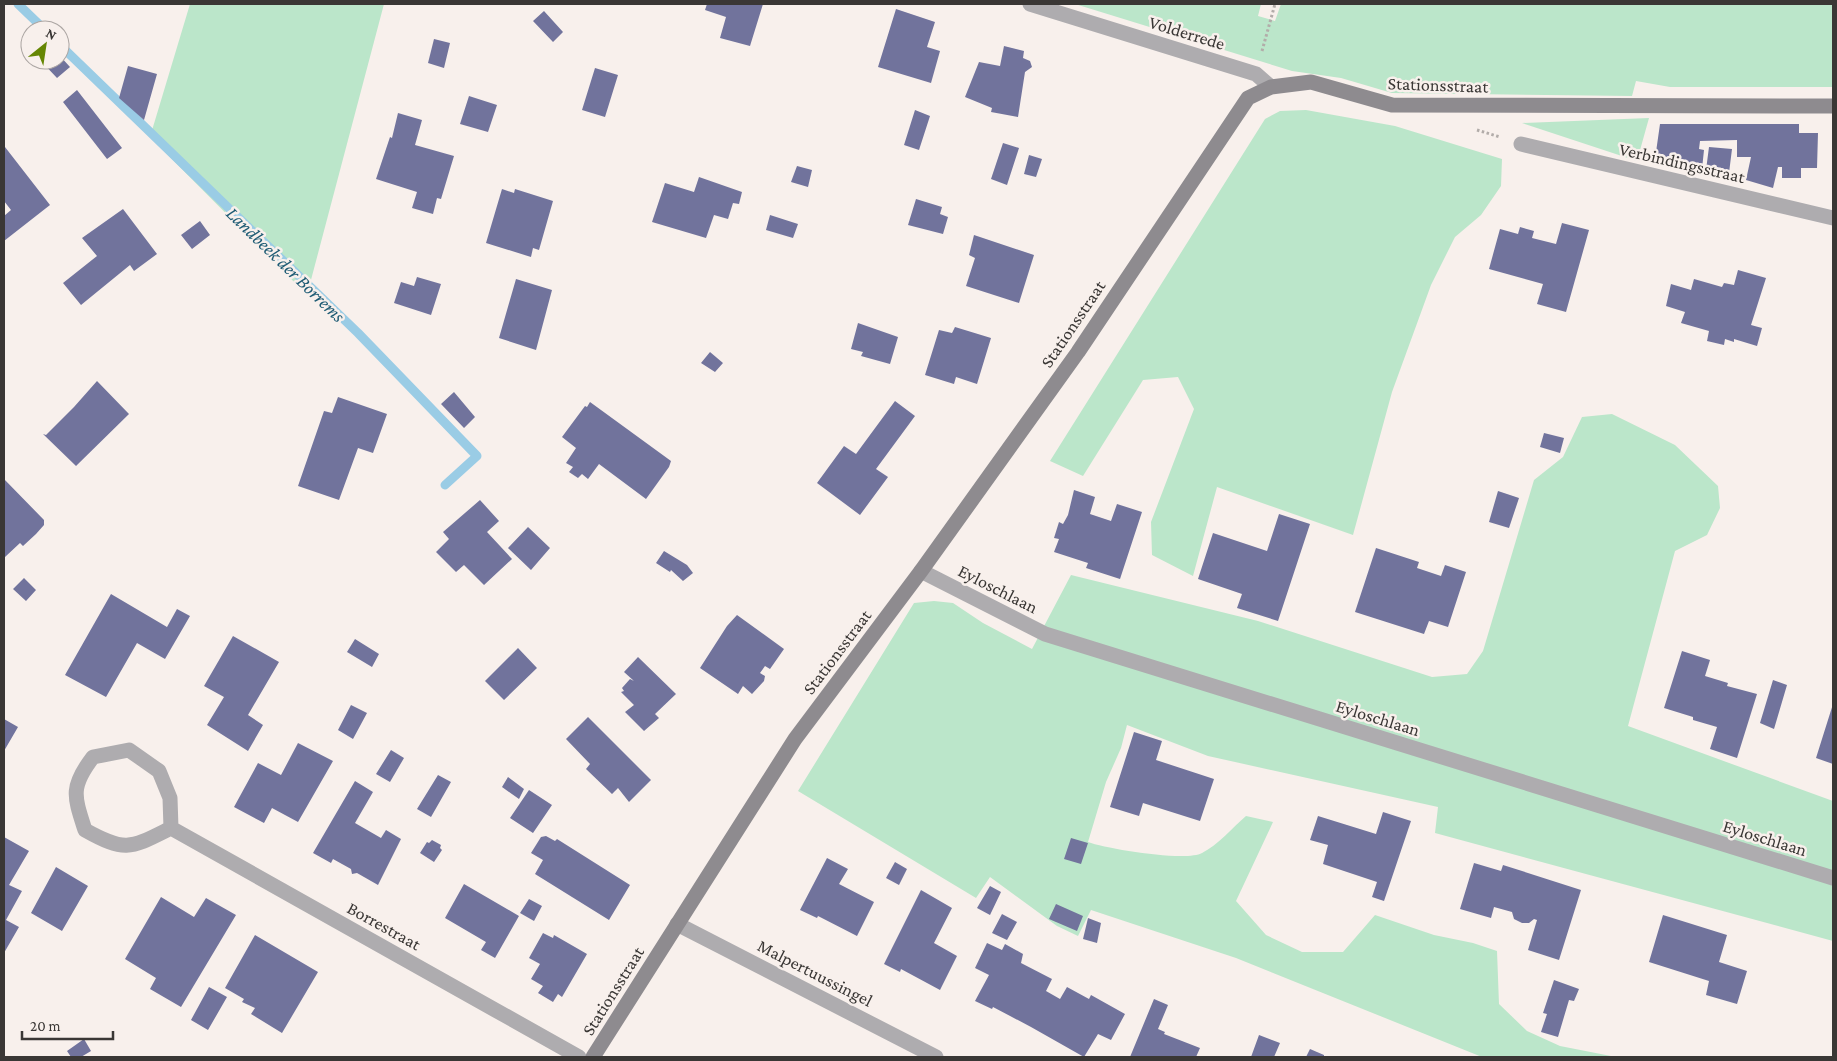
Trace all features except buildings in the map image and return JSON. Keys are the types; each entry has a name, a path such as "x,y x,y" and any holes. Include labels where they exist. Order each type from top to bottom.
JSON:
{"street":[{"name":"Volderrede","path":"1030,4 1256,74 1271,87"},
{"name":"Stationsstraat","path":"593,1057 795,739 921,571 1078,352 1248,98 1271,87 1311,82 1392,105 1833,106"},
{"name":"Verbindingsstraat","path":"1522,144 1833,218"},
{"name":"Eyloschlaan","path":"921,571 1045,634 1833,878"},
{"path":"129,750 159,771 170,798 171,828 136,845 110,844 85,830 75,799 79,775 93,757 129,750"},
{"name":"Borrestraat","path":"171,828 579,1057"},
{"name":"Malpertuussingel","path":"677,924 936,1057"}],"path":[{"path":"1256,74 1276,4"}],"green space":[{"path":"190,4 384,4 307,295 150,137"},
{"path":"1075,4 1261,4 1258,16 1275,21 1281,4 1833,4 1833,87 1670,87 1636,81 1632,96 1392,93 1341,78 1292,71"},
{"path":"1306,110 1395,126 1502,159 1501,186 1481,215 1455,237 1431,285 1392,392 1353,535 1217,487 1193,576 1152,555 1151,522 1194,409 1178,377 1143,380 1083,476 1050,461 1265,119 1280,111"},
{"path":"1649,118 1637,161 1522,123"},
{"path":"1612,414 1675,445 1718,486 1720,508 1707,535 1675,551 1628,726 1833,801 1833,941 1435,833 1438,807 1208,756 1127,725 1121,748 1106,782 1088,842 1146,854 1193,855 1202,853 1214,845 1246,816 1273,822 1236,901 1266,935 1302,952 1343,952 1375,915 1434,935 1473,943 1497,951 1499,1004 1527,1031 1560,1046 1616,1057 1482,1057 1236,958 1091,910 1078,936 1057,926 990,877 976,898 798,791 914,603 934,601 953,603 983,623 1032,649 1071,575 1258,621 1432,677 1467,674 1483,651 1534,480 1563,457 1582,417"}],"waterway":[{"name":"Landbeek der Borrems","path":"18,4 35,20"},
{"name":"Landbeek der Borrems","path":"70,55 358,333 477,456 445,485"}]}
